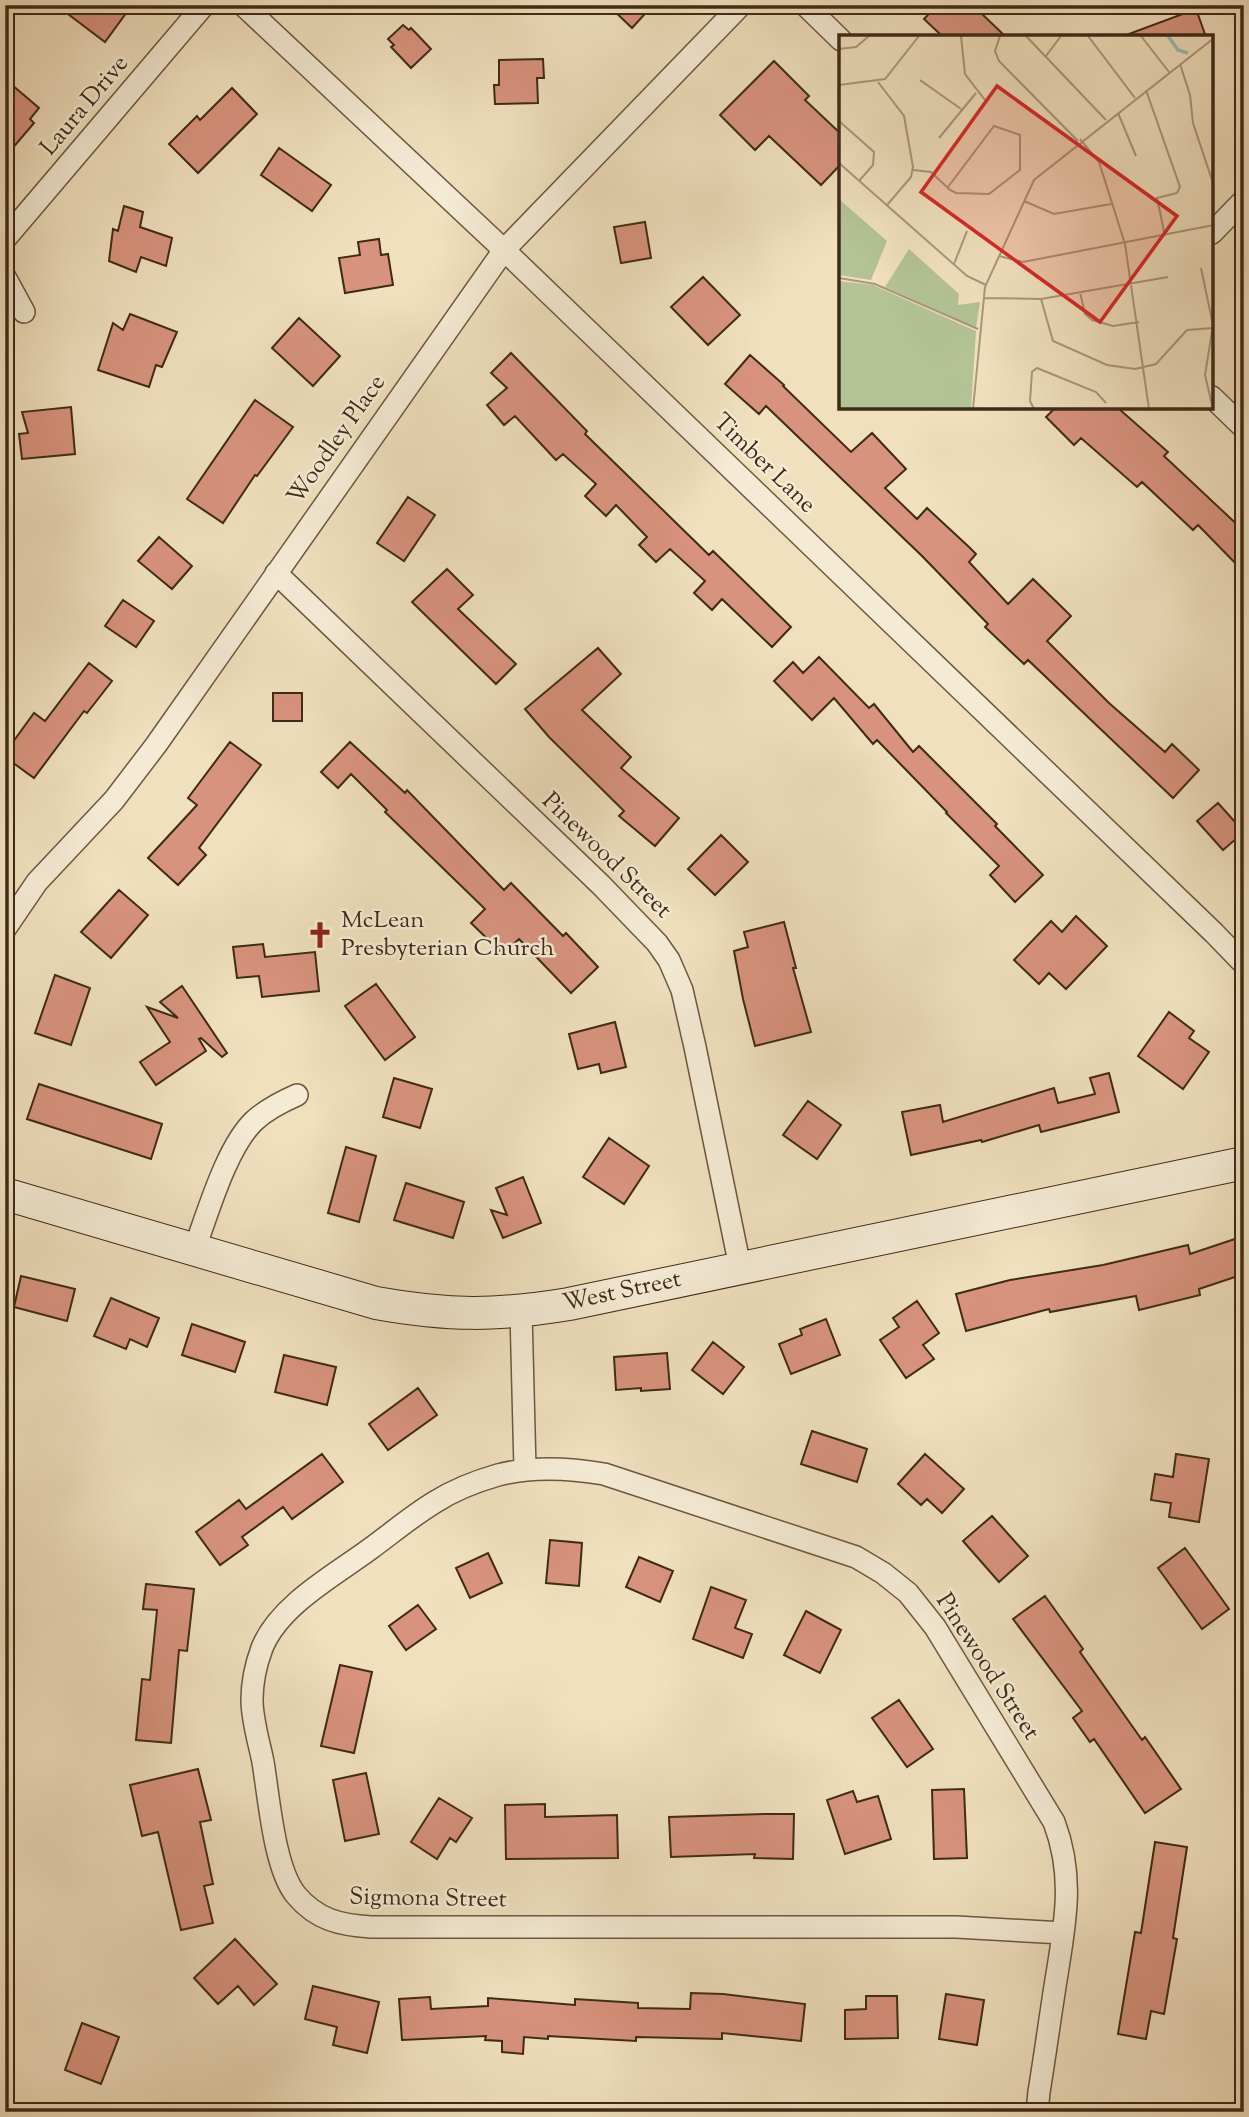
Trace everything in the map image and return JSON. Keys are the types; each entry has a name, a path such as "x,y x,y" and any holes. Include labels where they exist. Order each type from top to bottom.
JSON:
{"main road":[{"name":"West Street","path":"5,1194 376,1303 425,1311 473,1314 521,1312 569,1304 1244,1163"}],"street":[{"name":"Laura Drive","path":"5,239 204,5"},
{"name":"Timber Lane","path":"243,5 504,250 1244,964"},
{"name":"Woodley Place","path":"5,929 37,882 114,800 156,745 504,250 741,5"},
{"path":"805,5 839,38"},
{"path":"1214,231 1244,200"},
{"path":"5,277 24,312"},
{"path":"1214,399 1244,428"},
{"name":"Pinewood Street","path":"276,573 601,885 657,943 669,960 682,990 695,1046 740,1267"},
{"path":"194,1250 238,1141 254,1122 274,1106 297,1095"},
{"path":"521,1312 525,1469"},
{"name":"Pinewood Street","path":"525,1469 578,1470 604,1474 856,1557 883,1573 908,1594 935,1627 1054,1822 1061,1840 1067,1873 1068,1900 1037,2112"},
{"name":"Sigmona Street","path":"525,1469 466,1486 436,1501 296,1603 276,1624 263,1645 252,1685 252,1703 280,1862 295,1894 312,1911 326,1920 343,1925 371,1927 956,1927 1063,1933"}],"building":[{"path":"56,5 132,5 105,42"},
{"path":"608,5 653,5 632,28"},
{"path":"937,5 991,5 982,14 1004,35 941,35 924,19"},
{"path":"1196,9 1205,35 1126,35"},
{"path":"403,25 409,30 411,28 431,49 411,68 391,47 394,45 388,39"},
{"path":"543,59 544,78 537,78 538,103 495,104 494,85 499,85 499,60"},
{"path":"774,61 809,96 805,100 839,132 839,166 821,185 769,136 755,150 720,115"},
{"path":"5,79 39,108 30,119 34,123 5,157"},
{"path":"232,88 257,114 198,173 169,144 197,116 200,120"},
{"path":"279,148 331,185 312,211 261,175"},
{"path":"124,206 143,212 140,227 172,238 166,266 141,257 136,272 109,261 113,229 118,231"},
{"path":"645,222 651,258 621,263 614,227"},
{"path":"379,239 381,255 388,254 393,285 345,293 339,258 360,255 358,242"},
{"path":"703,277 740,315 708,345 671,307"},
{"path":"130,314 177,332 162,367 156,365 149,387 98,370 113,323 123,330"},
{"path":"299,318 340,356 313,386 272,348"},
{"path":"511,353 587,431 585,434 709,555 713,551 791,627 772,647 722,599 712,610 694,593 705,581 670,549 656,562 639,545 647,537 616,505 606,516 585,496 596,484 563,454 556,460 515,416 504,425 487,405 507,388 491,373"},
{"path":"750,355 851,452 872,433 906,469 885,488 917,519 927,508 969,547 976,554 969,562 1008,604 1033,579 1071,616 1047,641 1109,703 1165,752 1172,744 1199,770 1173,798 1028,660 1024,664 985,627 988,624 922,556 766,406 759,414 725,384"},
{"path":"255,400 293,427 257,476 255,475 223,523 187,499"},
{"path":"71,407 75,454 22,459 19,434 28,433 22,412"},
{"path":"1053,410 1120,410 1168,452 1164,456 1244,531 1244,572 1198,525 1193,530 1142,482 1137,487 1081,438 1074,445 1046,417"},
{"path":"408,497 435,515 404,561 377,543"},
{"path":"159,537 192,566 172,589 138,561"},
{"path":"447,569 473,595 458,609 516,664 496,684 412,602"},
{"path":"123,600 154,621 136,647 105,626"},
{"path":"598,648 621,674 582,710 631,757 621,768 679,818 655,846 619,816 624,811 549,737 525,709"},
{"path":"819,657 869,708 874,704 913,752 919,746 997,824 995,826 1043,875 1015,902 990,875 999,866 877,740 873,744 834,698 812,720 774,681 793,662 803,673"},
{"path":"89,663 112,681 87,713 84,711 34,778 5,757 5,753 34,713 45,721"},
{"path":"273,693 302,693 302,721 273,721"},
{"path":"230,742 261,765 199,848 206,855 178,885 148,858 197,805 188,798"},
{"path":"350,742 405,793 407,790 504,890 511,883 563,936 566,933 598,967 571,993 519,939 503,954 471,923 485,909 385,812 387,810 351,774 338,788 321,772"},
{"path":"1218,803 1244,832 1223,850 1197,821"},
{"path":"721,835 748,862 715,895 688,869"},
{"path":"119,890 148,915 111,958 81,932"},
{"path":"1076,916 1107,946 1066,989 1049,973 1039,984 1014,960 1051,921 1062,932"},
{"path":"784,922 796,968 793,968 811,1032 755,1046 734,951 748,947 744,932"},
{"path":"263,944 265,957 315,952 319,991 262,997 259,976 237,978 233,947"},
{"path":"55,975 90,988 71,1045 35,1033"},
{"path":"376,984 415,1037 385,1060 345,1006"},
{"path":"182,986 227,1053 222,1057 201,1038 199,1039 206,1051 156,1085 140,1062 170,1042 147,1007 178,1018 160,1002"},
{"path":"1169,1012 1194,1031 1189,1038 1209,1052 1183,1089 1138,1056"},
{"path":"615,1022 626,1067 601,1073 599,1064 578,1069 569,1034"},
{"path":"1109,1073 1119,1112 1041,1132 1039,1125 982,1142 981,1140 911,1155 902,1112 940,1105 943,1122 1054,1088 1058,1103 1095,1094 1090,1078"},
{"path":"394,1078 432,1089 420,1128 383,1117"},
{"path":"39,1084 162,1124 151,1159 27,1119"},
{"path":"808,1101 841,1125 817,1159 783,1135"},
{"path":"609,1138 649,1166 624,1204 583,1177"},
{"path":"346,1147 376,1156 359,1222 328,1213"},
{"path":"523,1177 541,1223 503,1238 491,1210 507,1215 496,1188"},
{"path":"406,1183 464,1202 453,1238 394,1220"},
{"path":"1244,1236 1244,1274 1199,1289 1200,1295 1139,1310 1136,1296 1050,1312 1049,1309 966,1331 956,1294 1010,1280 1103,1265 1188,1245 1190,1254"},
{"path":"21,1276 75,1289 67,1321 14,1307"},
{"path":"111,1298 159,1318 147,1347 130,1339 126,1349 94,1336"},
{"path":"917,1301 939,1333 923,1345 934,1359 906,1378 880,1340 899,1327 893,1318"},
{"path":"826,1319 840,1355 791,1374 779,1344 802,1335 800,1329"},
{"path":"192,1324 245,1342 235,1372 182,1355"},
{"path":"713,1342 744,1367 723,1394 692,1370"},
{"path":"667,1353 670,1389 616,1390 614,1357"},
{"path":"284,1355 336,1367 327,1405 275,1392"},
{"path":"418,1388 437,1415 388,1450 369,1424"},
{"path":"812,1431 867,1449 857,1482 801,1464"},
{"path":"322,1454 343,1482 292,1519 283,1507 242,1537 248,1545 220,1565 196,1532 239,1500 246,1509"},
{"path":"925,1454 964,1489 942,1513 927,1499 921,1505 898,1484"},
{"path":"1176,1454 1209,1459 1199,1522 1169,1517 1171,1503 1151,1500 1155,1474 1173,1477"},
{"path":"992,1516 1028,1556 999,1582 963,1541"},
{"path":"550,1540 582,1543 579,1586 546,1583"},
{"path":"1185,1548 1229,1609 1202,1629 1158,1568"},
{"path":"488,1553 502,1583 470,1598 456,1568"},
{"path":"639,1557 673,1571 660,1602 626,1587"},
{"path":"146,1584 194,1589 187,1651 179,1650 171,1743 136,1740 142,1679 150,1680 157,1610 143,1609"},
{"path":"711,1587 746,1600 735,1628 752,1634 743,1658 693,1639"},
{"path":"1045,1596 1083,1649 1080,1652 1142,1740 1145,1737 1181,1789 1145,1813 1094,1739 1090,1742 1073,1718 1082,1711 1013,1619"},
{"path":"418,1605 436,1629 406,1650 389,1626"},
{"path":"806,1611 841,1630 820,1673 784,1655"},
{"path":"340,1665 372,1672 354,1753 321,1746"},
{"path":"899,1700 933,1749 907,1767 872,1718"},
{"path":"198,1769 211,1820 200,1822 213,1884 204,1886 213,1923 181,1930 158,1832 142,1836 130,1785"},
{"path":"366,1773 379,1834 345,1841 333,1780"},
{"path":"964,1789 967,1858 934,1859 932,1790"},
{"path":"853,1791 857,1802 878,1796 891,1839 845,1854 827,1800"},
{"path":"439,1798 472,1818 456,1842 450,1838 437,1859 411,1842"},
{"path":"545,1804 545,1817 617,1815 618,1858 506,1859 505,1805"},
{"path":"794,1814 793,1859 754,1858 755,1854 671,1857 669,1817"},
{"path":"1155,1842 1187,1847 1173,1938 1177,1939 1164,2014 1151,2011 1146,2039 1118,2034 1135,1932 1141,1933"},
{"path":"235,1939 277,1984 254,2005 238,1986 218,2004 194,1978"},
{"path":"313,1986 379,2002 367,2053 333,2045 337,2027 305,2019"},
{"path":"691,1993 805,2004 801,2041 722,2033 722,2039 636,2037 636,2041 524,2037 523,2054 502,2052 502,2041 485,2040 486,2036 402,2040 399,1999 430,1997 431,2009 488,2006 488,1998 575,2005 575,1999 638,2003 638,2008 690,2009"},
{"path":"946,1994 984,2000 977,2045 939,2039"},
{"path":"866,1996 897,1996 898,2038 845,2039 845,2010 866,2009"},
{"path":"82,2023 119,2037 101,2084 65,2070"}],"place":[{"name":"McLean Presbyterian Church","path":"320,935"}]}
